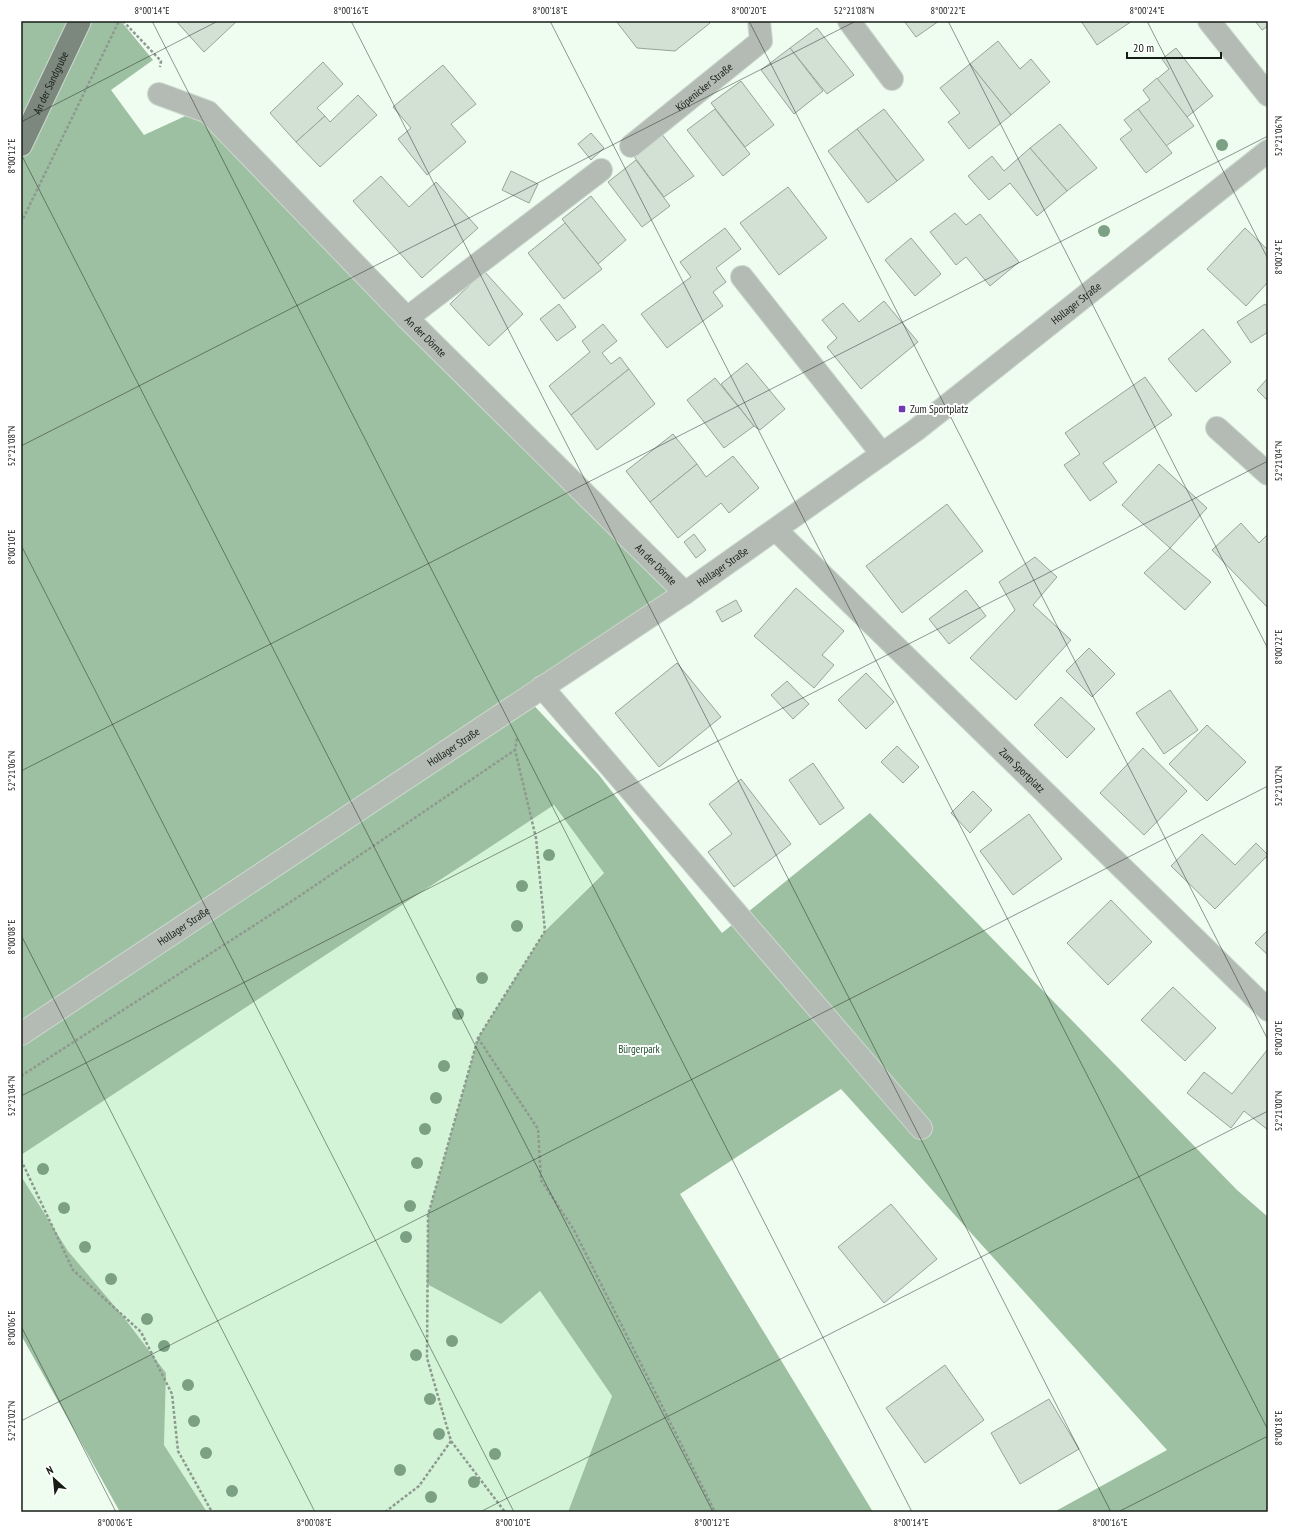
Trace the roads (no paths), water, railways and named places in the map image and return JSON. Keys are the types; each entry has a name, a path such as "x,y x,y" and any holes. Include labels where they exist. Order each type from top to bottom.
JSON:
{"main road":[{"name":"An der Sandgrube","path":"21,145 80,21"}],"street":[{"name":"Köpenicker Straße","path":"631,146 761,41 759,21"},
{"path":"849,21 892,79"},
{"path":"1209,21 1268,95"},
{"name":"An der Dörnte","path":"159,94 208,112 407,318 685,593"},
{"name":"Hollager Straße","path":"21,1034 685,593 776,530 916,430 1268,151"},
{"path":"407,318 601,170"},
{"path":"742,277 882,454"},
{"path":"1217,428 1268,474"},
{"name":"Zum Sportplatz","path":"776,530 1268,1010"},
{"path":"534,693 921,1128"}],"place":[{"name":"Zum Sportplatz","path":"902,409"}],"park label":[{"name":"Bürgerpark","path":"639,1049"}]}
